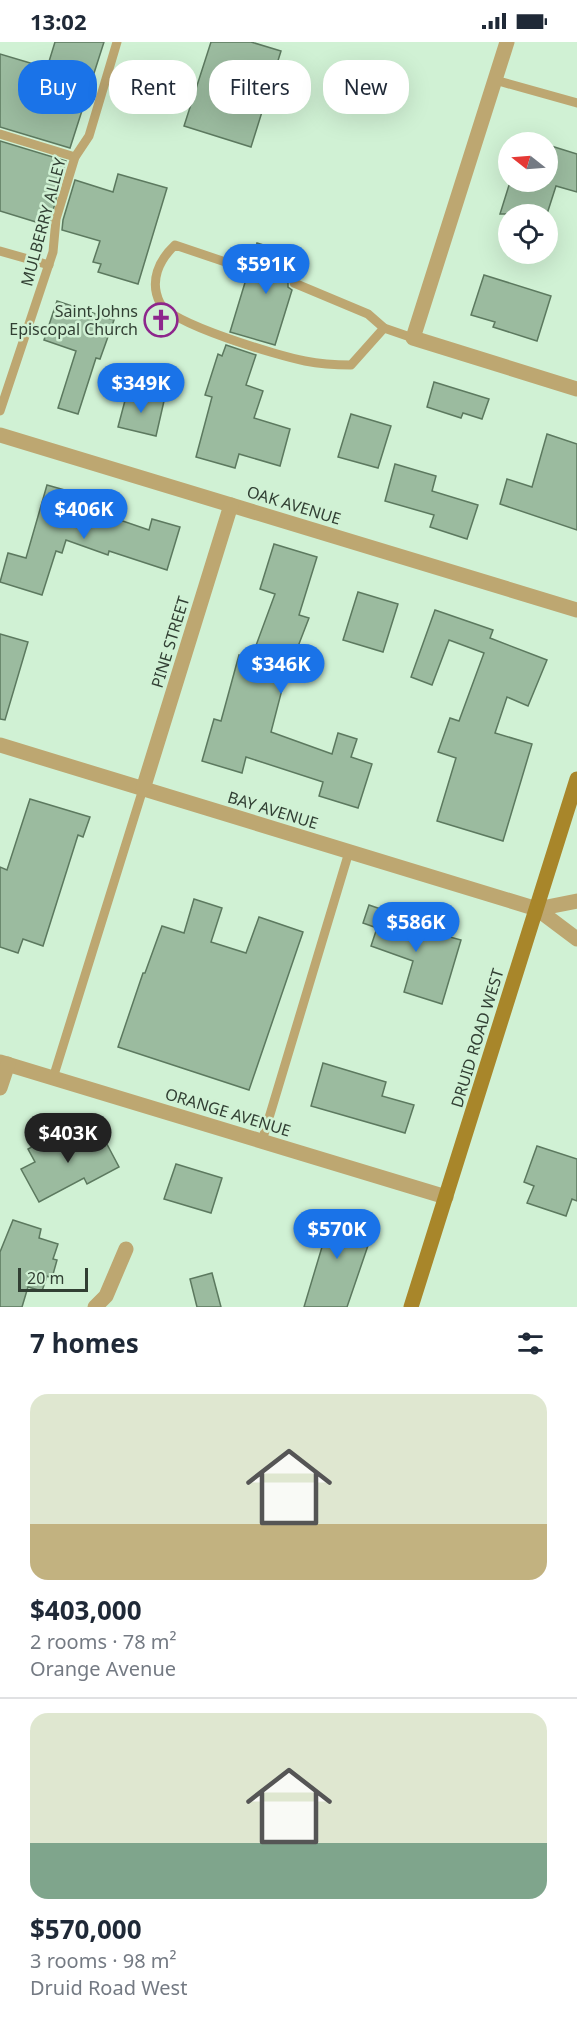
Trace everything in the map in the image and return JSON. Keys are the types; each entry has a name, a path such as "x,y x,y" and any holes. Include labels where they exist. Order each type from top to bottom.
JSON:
{"street":[{"path":"507,42 413,338 577,388"},
{"name":"OAK AVENUE","path":"0,435 577,610"},
{"name":"PINE STREET","path":"143,789 231,505"},
{"name":"BAY AVENUE","path":"0,745 537,909 577,939"},
{"name":"DRUID ROAD WEST","path":"411,1307 577,779"},
{"name":"BAY AVENUE","path":"537,909 577,901"},
{"path":"0,1088 4,1063"},
{"name":"ORANGE AVENUE","path":"4,1063 446,1197"},
{"path":"95,1307 106,1296 126,1250"}],"lane":[{"name":"MULBERRY ALLEY","path":"0,411 53,252 56,219 75,157 89,136 117,42"},
{"path":"495,80 577,103"},
{"path":"0,134 75,157"},
{"path":"249,270 175,245 159,265 155,278 156,291 160,304 168,312 199,329 304,361 351,365 384,328"},
{"path":"0,251 49,265"},
{"path":"294,283 368,314 384,328 413,338"},
{"path":"53,1078 143,789"},
{"path":"262,1141 349,852"}],"building":[{"path":"55,42 104,42 97,64 97,60 49,60"},
{"path":"211,42 251,42 281,51 278,60 209,60 209,114 261,114 251,147 184,126 188,114 197,114 197,86"},
{"path":"0,54 20,60 18,60 18,114 81,114 70,148 0,127"},
{"path":"0,141 66,161 49,226 0,211"},
{"path":"558,148 577,154 577,192 558,187"},
{"path":"118,174 167,188 138,284 98,272 101,264 93,262 100,241 62,230 75,180 113,192"},
{"path":"507,192 554,192 550,204 503,204"},
{"path":"257,243 302,257 296,277 290,277 288,281 288,287 292,290 275,345 230,332 247,276 256,272 251,264"},
{"path":"484,275 551,296 537,341 493,327 495,322 471,315"},
{"path":"57,301 114,320 100,359 96,358 78,414 58,408 76,351 44,340"},
{"path":"226,345 256,355 246,385 263,391 254,418 290,429 280,466 239,454 235,468 196,457 212,397 205,395 218,354 222,356"},
{"path":"434,382 489,399 482,419 463,413 461,418 427,407"},
{"path":"127,393 164,401 156,436 118,427"},
{"path":"351,414 391,426 378,468 338,457"},
{"path":"547,434 577,444 577,530 500,504 507,479 532,487"},
{"path":"395,464 436,476 432,491 478,505 467,539 430,527 434,515 385,501"},
{"path":"47,485 79,494 76,505 149,530 152,519 180,527 167,570 109,551 108,555 66,540 62,553 56,551 42,595 0,582 8,553 26,558"},
{"path":"274,544 317,557 299,615 309,618 297,649 293,647 271,732 332,754 338,733 357,739 351,757 372,764 358,808 319,796 323,782 246,757 242,773 202,761 214,719 221,721 239,655 251,659 275,594 260,589"},
{"path":"358,592 398,604 383,652 343,640"},
{"path":"435,610 493,630 490,638 547,660 528,706 507,697 495,733 532,744 503,841 437,821 456,758 438,752 450,718 459,721 484,653 449,640 432,685 411,677"},
{"path":"0,634 28,642 5,720 0,719"},
{"path":"30,799 90,817 83,837 78,835 43,946 23,939 18,953 0,947 0,867 7,870"},
{"path":"194,899 222,908 211,942 246,953 259,917 303,932 249,1090 118,1047 162,926 184,933"},
{"path":"369,905 398,915 395,922 461,940 442,1004 404,992 413,961 371,946 377,928 363,923"},
{"path":"323,1063 386,1082 382,1096 414,1105 405,1133 311,1106"},
{"path":"100,1131 119,1167 87,1184 84,1178 39,1202 21,1169 35,1162 28,1149 50,1137 57,1150 85,1135 86,1138"},
{"path":"537,1146 577,1159 577,1201 572,1199 566,1216 527,1203 534,1186 524,1182"},
{"path":"176,1164 222,1178 211,1213 164,1199"},
{"path":"318,1211 374,1228 347,1307 304,1307 325,1237 311,1233"},
{"path":"13,1220 41,1229 39,1238 58,1244 53,1259 57,1260 52,1278 47,1276 42,1291 28,1287 22,1307 0,1307 0,1252"},
{"path":"212,1273 221,1307 197,1307 190,1279"}],"place":[{"name":"Saint Johns Episcopal Church","path":"161,320"}]}
